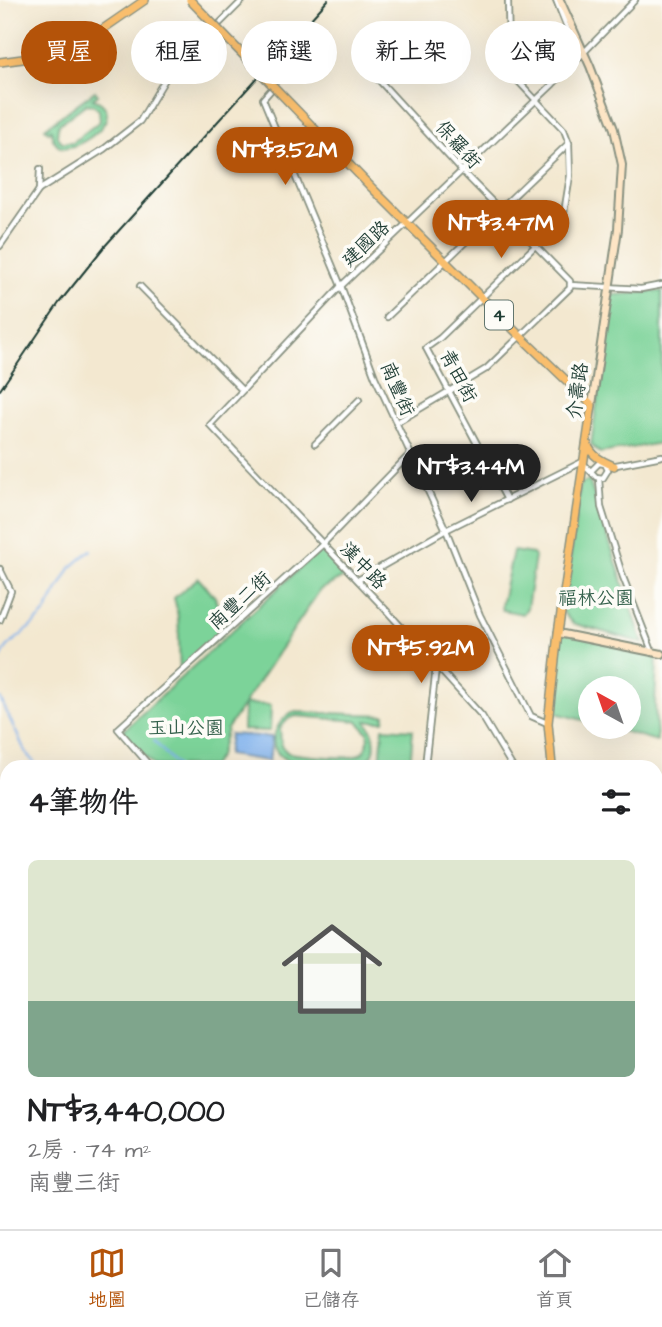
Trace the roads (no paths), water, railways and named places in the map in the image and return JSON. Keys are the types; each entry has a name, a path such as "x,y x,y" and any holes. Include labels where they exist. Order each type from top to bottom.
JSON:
{"main road":[{"path":"0,62 68,52 145,0"},
{"name":"4","path":"190,0 370,186 520,337 592,405"},
{"name":"介壽路","path":"551,760 548,723 558,632 592,405"},
{"path":"587,443 590,452 610,467"}],"street":[{"path":"0,246 39,190 104,149 140,121 167,76 243,0"},
{"path":"387,317 569,143 564,130 519,82 512,70 509,59 508,0"},
{"name":"介壽路","path":"559,0 582,55"},
{"name":"介壽路","path":"559,0 582,55 590,66 614,129 622,165 618,229 592,405"},
{"name":"建國路","path":"210,425 341,286 537,100 635,0"},
{"name":"保羅街","path":"382,84 499,210 570,281 570,285"},
{"name":"南豐街","path":"270,91 262,99 341,286 373,371 446,530 480,615 531,716 548,723"},
{"name":"青田街","path":"507,500 426,348 440,338 563,219 570,176 569,143"},
{"path":"39,190 40,169"},
{"path":"396,423 486,369 570,288 570,285 642,289 662,285"},
{"path":"140,286 242,390"},
{"path":"315,444 359,400"},
{"name":"漢中路","path":"210,425 358,580 482,716 508,760"},
{"name":"南豐二街","path":"144,760 118,729 322,545 410,454"},
{"path":"592,470 598,463 610,467 662,456"},
{"path":"358,580 446,530 582,462 600,478"},
{"path":"600,478 605,476 610,467"},
{"path":"600,478 601,508 623,577 652,651"},
{"path":"0,569 11,591 0,620"},
{"path":"558,632 662,654"},
{"path":"426,760 436,667"}],"water":[{"path":"230,734 272,737 269,760 227,755"}],"waterway":[{"path":"0,660 7,647 44,615 70,568 91,550"},
{"path":"0,698 32,760"},
{"path":"154,741 171,760"}],"railway":[{"path":"0,390 59,303 104,247 328,0"}],"park label":[{"name":"福林公園","path":"596,598"},
{"name":"玉山公園","path":"186,728"}]}
